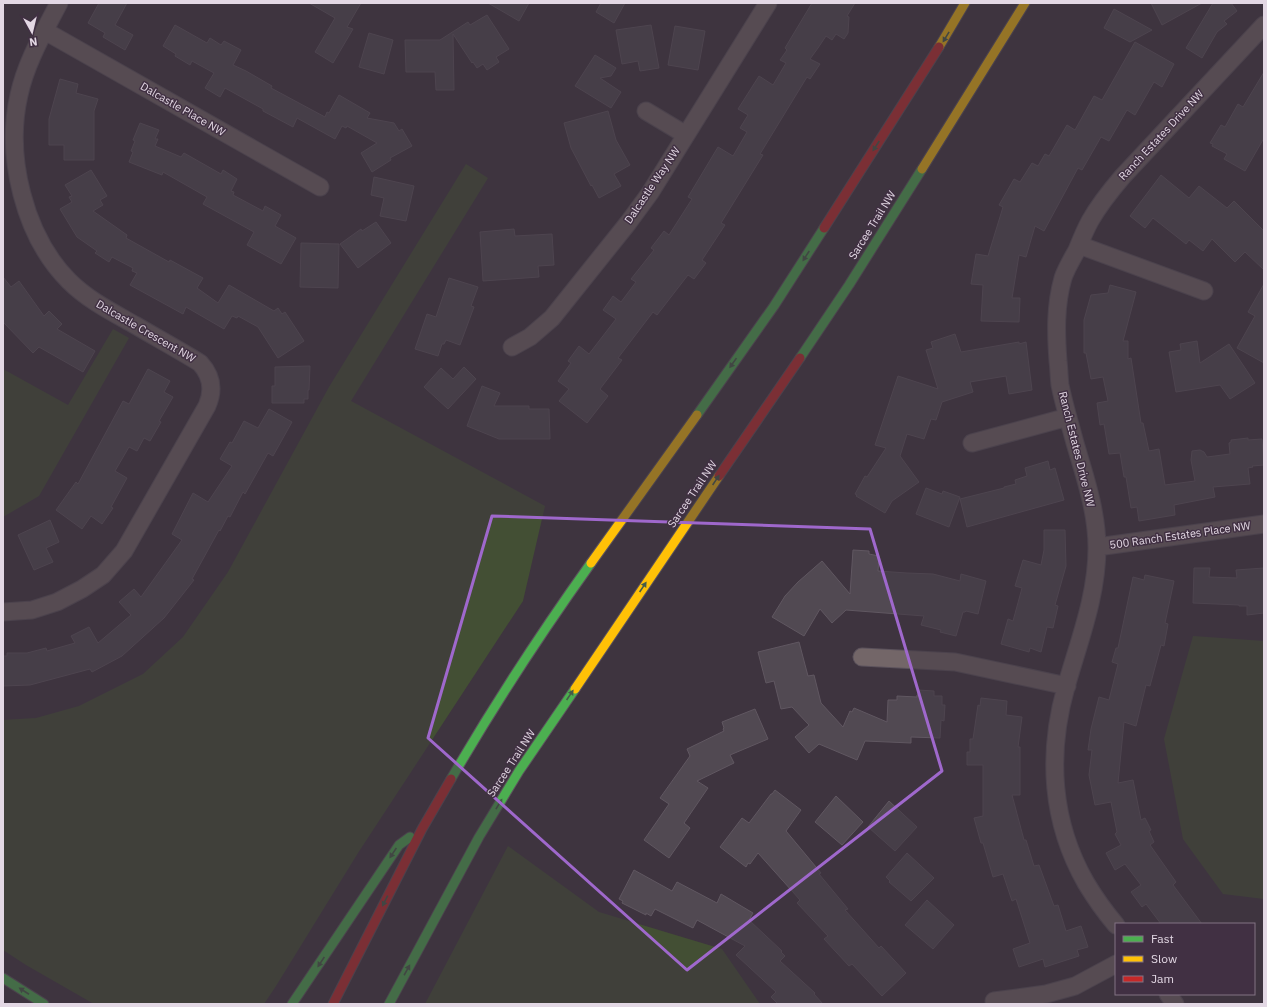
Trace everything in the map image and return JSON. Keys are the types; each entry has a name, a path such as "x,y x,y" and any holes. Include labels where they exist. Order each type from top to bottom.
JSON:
{"main road":[{"path":"333,1004 422,829 483,724 567,597 774,306 945,38 965,3"},
{"name":"Sarcee Trail NW","path":"389,1004 479,837 523,764 849,285 1025,3"},
{"path":"292,1004 398,845 422,829"},
{"path":"462,887 479,837"},
{"path":"3,978 44,1004"}],"street":[{"name":"Dalcastle Crescent NW","path":"3,612 32,610 57,602 82,589 103,575 124,551 207,406 211,392 208,373 200,363 100,306 70,281 54,262 38,237 25,206 15,160 14,125 19,94 27,68 59,3"},
{"name":"Dalcastle Way NW","path":"512,347 530,337 552,318 641,205 768,3"},
{"name":"Ranch Estates Drive NW","path":"1115,924 1098,902 1086,883 1070,848 1061,818 1055,773 1057,729 1067,686 1093,592 1097,546 1092,506 1060,384 1056,334 1058,304 1063,277 1090,221 1104,199 1122,176 1264,25"},
{"name":"Dalcastle Place NW","path":"45,31 320,187"},
{"path":"646,111 686,135"},
{"path":"1079,245 1204,291"},
{"path":"972,443 1068,417"},
{"name":"500 Ranch Estates Place NW","path":"1097,546 1264,524"},
{"path":"862,657 955,662 1067,686"},
{"path":"994,1001 1046,994 1075,986 1115,965"},
{"path":"1169,995 1175,1004"}],"highlighted area":[{"path":"492,516 870,529 942,771 687,970 428,738"}],"green space":[{"path":"466,164 488,178 351,401 545,506 523,601 358,853 264,1004 94,1004 3,950 3,720 36,718 79,706 143,674 183,637 228,572 329,387"},
{"path":"113,329 129,338 39,496 3,517 3,369 68,405"},
{"path":"1193,636 1264,641 1264,899 1223,894 1183,839 1164,739"},
{"path":"508,846 599,912 722,949 760,1004 425,1004"}],"building":[{"path":"99,3 127,3 115,25 133,35 125,50 103,37 105,33 88,23"},
{"path":"309,3 361,3 347,27 353,29 333,63 315,52 335,18"},
{"path":"488,3 529,3 519,21"},
{"path":"601,3 625,3 614,23 596,12"},
{"path":"812,3 855,3 847,16 849,17 848,33 844,39 836,34 832,40 826,36 810,59 820,64 810,79 807,77 760,154 763,155 721,223 725,225 702,260 706,263 694,279 688,275 657,315 653,312 618,358 622,360 600,389 608,396 587,423 559,401 569,389 558,381 571,363 568,361 579,346 589,354 616,319 603,310 613,296 621,302 636,282 631,279 654,250 651,248 664,231 669,235 692,199 688,197 718,147 733,156 747,132 740,128 748,115 738,109 759,76 773,85 786,63 780,60 787,50 785,48"},
{"path":"1151,3 1202,3 1162,25"},
{"path":"1213,3 1231,3 1237,11 1224,21 1227,24 1217,32 1202,58 1186,48"},
{"path":"1114,9 1152,30 1130,42 1104,28"},
{"path":"487,15 509,49 496,57 499,62 487,70 483,64 477,68 473,62 472,63 453,34 454,90 436,90 435,72 406,72 405,40 440,40 468,22 470,25"},
{"path":"175,25 207,43 210,38 221,45 224,41 241,50 233,65 272,86 271,88 325,117 327,112 329,113 339,95 370,113 367,118 394,123 399,131 402,129 412,146 390,158 391,160 372,172 361,153 377,143 347,126 346,128 342,126 335,139 297,118 293,127 225,88 220,97 205,88 214,73 192,61 190,65 175,56 176,54 163,46"},
{"path":"651,25 659,68 640,71 638,61 622,64 616,30"},
{"path":"675,26 705,31 698,70 668,65"},
{"path":"369,33 393,40 384,74 359,67"},
{"path":"1135,42 1174,64 1162,87 1154,82 1135,115 1127,110 1109,141 1101,137 1082,170 1078,168 1044,231 1035,226 1026,257 1019,255 1012,298 1020,298 1019,322 981,321 983,285 971,284 976,254 988,256 1003,207 999,205 1014,179 1020,182 1032,163 1038,166 1045,154 1049,156 1067,125 1075,130 1094,96 1102,100"},
{"path":"595,55 616,68 611,76 600,78 621,92 611,108 575,86"},
{"path":"1264,72 1264,138 1245,171 1224,159 1227,154 1212,146 1213,144 1210,143 1221,125 1225,127 1238,104 1243,107"},
{"path":"60,79 78,84 76,93 98,99 94,111 94,160 64,160 64,145 49,145 49,119"},
{"path":"608,111 616,140 630,165 614,174 621,186 599,198 571,148 564,123"},
{"path":"140,123 159,130 155,139 158,139 155,146 181,157 184,153 221,174 223,170 237,179 231,191 234,192 233,195 263,211 265,206 281,215 275,226 296,238 281,264 247,245 254,232 203,204 207,197 163,172 162,175 129,162 135,141 133,140"},
{"path":"91,170 107,196 100,200 103,205 93,211 127,235 126,238 169,262 170,260 203,278 197,288 218,303 229,285 274,311 278,308 282,314 285,312 304,341 278,358 258,327 238,316 237,318 232,316 224,329 186,307 183,314 130,285 137,273 132,271 133,268 112,257 109,262 95,253 97,251 77,237 60,209 72,202 69,197 72,196 65,185"},
{"path":"1161,175 1189,198 1199,186 1227,208 1234,201 1264,231 1264,270 1245,252 1235,262 1212,239 1203,251 1189,240 1186,244 1153,218 1145,228 1130,216"},
{"path":"374,177 414,186 406,221 380,216 384,198 371,195"},
{"path":"376,222 391,243 358,268 340,244 361,229 362,231"},
{"path":"514,229 515,236 552,234 554,265 538,266 539,277 483,281 480,232"},
{"path":"301,243 339,244 338,288 300,287"},
{"path":"3,277 11,287 19,281 44,316 49,311 62,324 57,329 95,351 83,372 39,347 33,353 3,322"},
{"path":"449,278 478,287 471,306 474,307 460,345 446,340 444,344 442,344 438,356 415,349 427,314 436,317"},
{"path":"1264,284 1264,363 1237,348 1255,316 1248,312"},
{"path":"1110,285 1136,292 1123,341 1128,341 1128,359 1131,358 1141,423 1143,423 1149,451 1159,449 1165,485 1195,481 1191,460 1192,451 1200,450 1204,452 1207,457 1230,454 1229,443 1231,440 1248,438 1248,440 1262,439 1264,465 1252,466 1253,467 1248,468 1250,484 1213,487 1215,497 1174,505 1175,515 1139,521 1137,507 1131,508 1120,453 1109,454 1104,424 1100,425 1097,403 1108,401 1103,377 1091,379 1086,353 1084,353 1084,320 1091,295 1108,293"},
{"path":"955,334 961,352 1026,342 1032,390 1009,394 1006,376 970,382 973,392 942,402 936,420 931,419 924,439 907,434 900,456 919,482 892,501 885,513 855,494 865,476 867,477 886,448 875,445 898,376 938,389 926,350 933,348 931,342"},
{"path":"1197,341 1200,363 1229,344 1255,383 1230,399 1220,385 1176,392 1169,352 1181,350 1180,344"},
{"path":"310,366 308,399 304,399 304,403 272,403 272,386 275,386 275,367"},
{"path":"464,367 476,379 448,409 424,387 441,368 453,379"},
{"path":"148,369 170,381 164,392 173,397 159,421 161,422 150,441 144,438 137,451 129,447 115,471 127,478 111,507 113,508 102,524 91,516 82,529 56,510 76,482 78,484 123,401 129,404"},
{"path":"482,386 500,393 494,406 529,406 529,409 549,409 550,439 499,439 467,426"},
{"path":"269,409 292,422 273,456 268,453 245,494 243,492 230,517 228,516 220,531 219,530 192,579 194,580 164,618 122,656 92,672 90,669 30,685 3,686 3,656 7,656 7,653 27,653 46,648 47,651 75,643 71,636 89,627 98,643 131,615 119,602 134,589 141,597 182,540 172,534 193,493 208,502 232,466 220,459 230,442 232,443 244,421 258,428"},
{"path":"1048,461 1050,470 1055,468 1064,500 967,527 960,499 1016,484 1015,480 1027,476 1025,468"},
{"path":"926,488 942,494 943,491 960,497 949,527 916,514"},
{"path":"50,520 59,542 46,548 53,562 34,570 18,535"},
{"path":"1044,530 1065,530 1066,566 1055,605 1058,606 1053,628 1047,627 1041,652 1030,648 1029,652 1001,644 1008,619 1013,621 1022,588 1015,586 1023,560 1041,565 1044,550"},
{"path":"853,550 869,551 869,554 879,556 878,571 933,574 960,581 961,574 986,581 978,614 966,611 963,612 956,636 940,632 941,630 921,625 924,616 846,610 832,623 820,609 804,636 772,617 785,596 798,582 822,561 850,594"},
{"path":"1194,568 1210,568 1209,577 1237,578 1236,570 1264,568 1264,613 1247,615 1247,606 1193,603"},
{"path":"1145,575 1174,581 1165,623 1168,624 1164,646 1161,645 1150,686 1146,685 1136,726 1124,722 1118,783 1133,780 1141,820 1145,818 1151,830 1149,831 1154,842 1150,845 1176,882 1173,885 1201,923 1160,923 1146,904 1142,907 1131,892 1141,885 1125,864 1115,870 1106,853 1121,845 1115,834 1117,832 1111,802 1095,805 1089,775 1092,750 1088,750 1091,729 1099,697 1109,700 1118,664 1112,662 1116,648 1118,648 1133,577 1144,580"},
{"path":"799,642 808,676 814,675 821,703 843,727 850,711 852,712 854,708 887,722 888,700 897,700 897,696 917,697 918,690 934,691 934,696 942,696 942,705 945,705 944,721 941,720 940,738 911,737 911,743 865,741 857,760 819,744 809,753 795,737 809,725 792,707 781,709 774,681 766,683 758,652"},
{"path":"981,698 1007,701 1006,715 1022,717 1018,747 1020,747 1020,795 1012,795 1024,840 1026,840 1034,866 1039,865 1054,906 1058,905 1066,931 1081,926 1088,947 1077,950 1079,956 1045,967 1043,959 1019,967 1013,949 1030,943 1016,899 1012,901 1003,874 993,877 974,818 983,816 983,765 967,765 967,752 970,752 970,739 973,739 978,705 980,706"},
{"path":"755,709 768,739 730,755 734,763 697,781 708,788 684,823 690,828 669,858 644,840 669,804 660,798 690,756 687,749 724,731 722,722"},
{"path":"775,790 801,810 786,831 821,873 819,874 848,909 845,910 879,948 881,946 906,973 882,996 852,964 849,966 824,939 828,936 797,903 800,900 758,853 746,867 720,847 742,818 749,823"},
{"path":"836,796 863,822 842,845 815,822"},
{"path":"889,801 917,827 895,851 868,827"},
{"path":"907,853 934,878 911,901 889,882 890,881 886,877"},
{"path":"634,870 672,891 677,882 717,903 721,894 753,913 749,920 782,951 781,952 785,956 780,961 815,993 814,994 823,1004 778,1004 771,997 776,992 736,955 745,946 697,920 693,928 655,909 651,916 622,903 623,901 619,899"},
{"path":"927,900 954,925 933,949 905,925"}],"traffic: fast":[{"path":"800,358 849,285 922,169"},
{"path":"697,415 774,306 824,228"},
{"path":"451,779 518,670 591,563"},
{"path":"389,1004 479,837 519,771 575,689"},
{"path":"292,1004 399,845 410,837"},
{"path":"3,978 44,1004"}],"traffic: slow":[{"path":"939,47 965,3"},
{"path":"922,169 1025,3"},
{"path":"591,563 697,415"},
{"path":"575,689 719,476"}],"traffic: jam":[{"path":"824,228 939,47"},
{"path":"719,476 800,358"},
{"path":"333,1004 422,829 451,779"}]}
